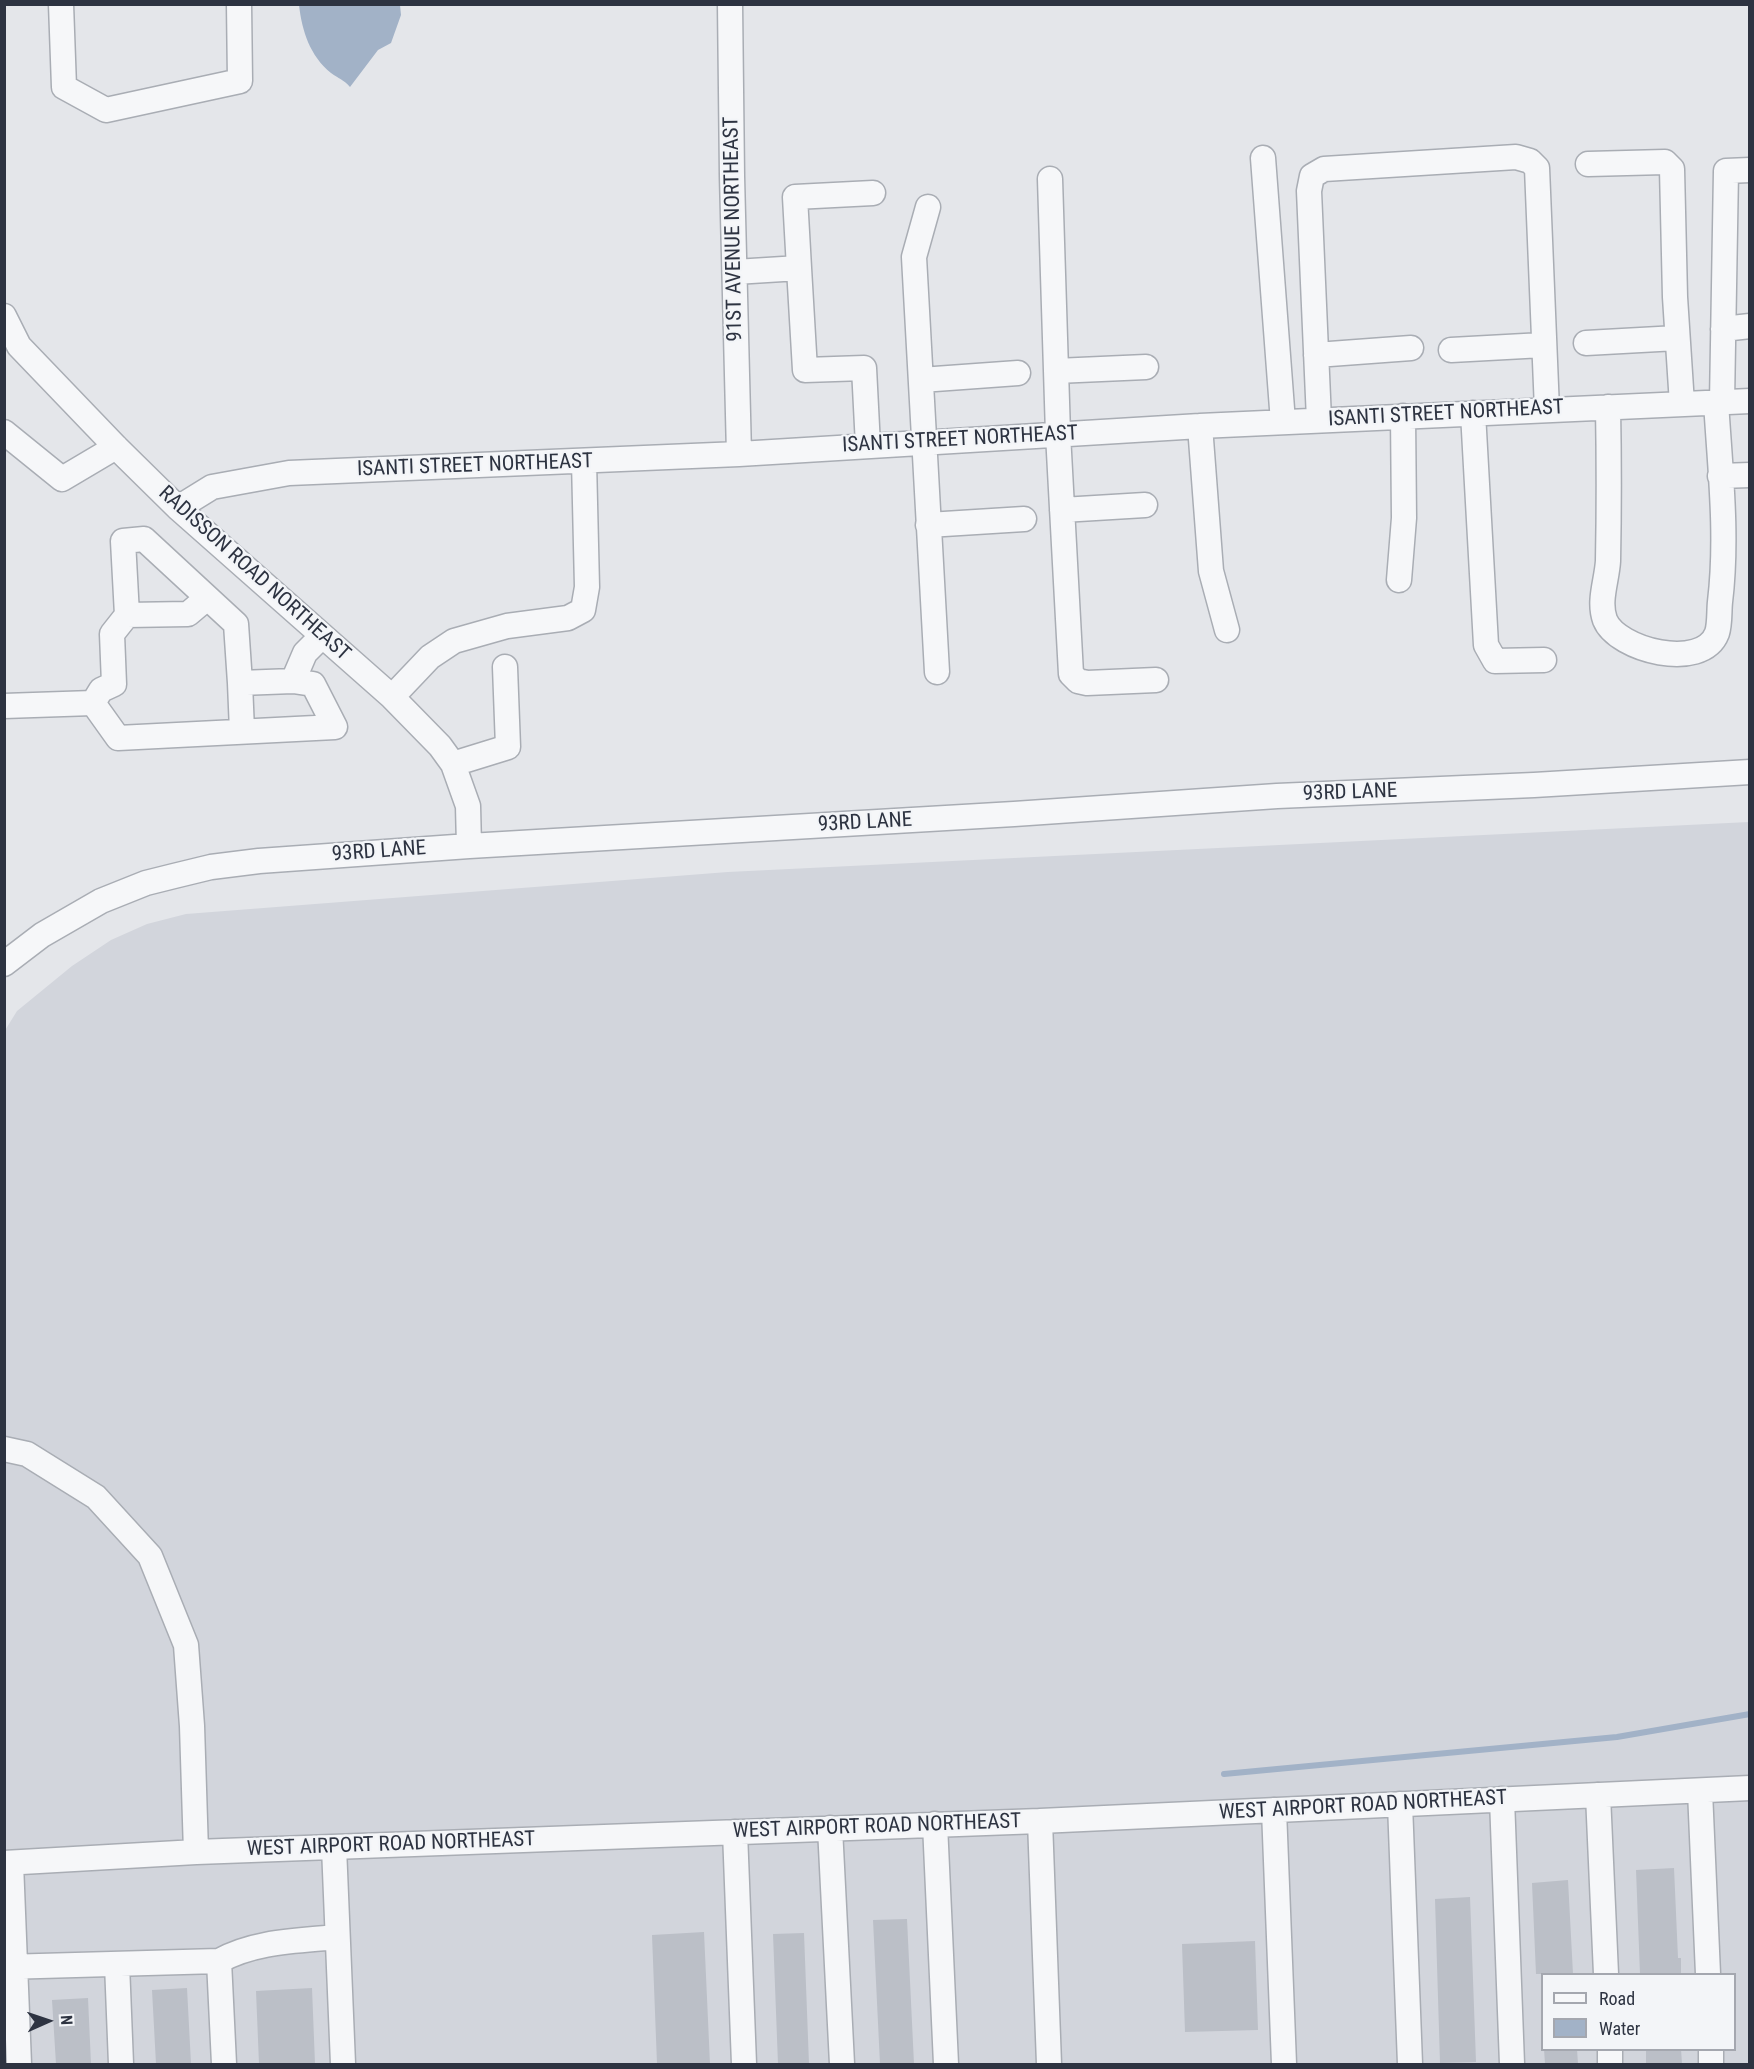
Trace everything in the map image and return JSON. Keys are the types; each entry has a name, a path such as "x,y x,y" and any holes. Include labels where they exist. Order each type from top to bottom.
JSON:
{"street":[{"path":"61,4 64,87 106,110 240,81 239,4"},
{"name":"91ST AVENUE NORTHEAST","path":"730,4 739,454"},
{"path":"1319,420 1309,191 1312,176 1324,169 1516,157 1530,161 1537,168 1547,410"},
{"path":"1263,159 1283,422"},
{"path":"1588,164 1665,162 1671,169 1677,338 1682,404"},
{"path":"1608,407 1610,490 1607,567 1602,607 1606,622 1621,637 1646,649 1669,654 1694,653 1710,645 1717,632 1723,574 1719,402 1726,171 1749,170"},
{"path":"1050,179 1058,434 1071,674 1078,681 1087,683 1156,680"},
{"path":"868,446 864,368 805,370 795,197 873,193"},
{"path":"928,207 914,257 937,672"},
{"path":"735,272 799,268"},
{"path":"1723,329 1749,326"},
{"name":"RADISSON ROAD NORTHEAST","path":"8,331 19,346 116,447 178,508 392,697 440,746 453,764 468,806 469,846"},
{"path":"1586,343 1677,338"},
{"path":"1451,350 1543,345"},
{"path":"1316,354 1411,348"},
{"path":"1056,371 1146,367"},
{"path":"921,380 1018,373"},
{"name":"ISANTI STREET NORTHEAST","path":"178,508 212,487 289,473 739,454 1200,426 1749,401"},
{"path":"1473,413 1486,645 1495,661 1544,660"},
{"path":"1399,580 1404,518 1402,416"},
{"path":"1200,426 1211,571 1227,630"},
{"path":"7,438 62,478 116,447"},
{"path":"392,697 430,657 454,641 507,626 568,618 583,610 587,587 584,461"},
{"path":"1720,476 1749,475"},
{"path":"1062,510 1145,505"},
{"path":"928,525 1024,519"},
{"path":"93,703 101,690 114,684 112,634 127,615 123,541 144,539 236,624 242,731"},
{"path":"127,615 188,614 207,597"},
{"path":"293,681 305,654 322,636"},
{"path":"453,764 508,747 505,667"},
{"path":"93,703 118,738 335,726 313,684 293,681 240,683"},
{"path":"4,706 93,703"},
{"name":"93RD LANE","path":"4,964 42,935 101,900 155,880 211,867 259,861 1277,796 1534,785 1749,772"},
{"path":"4,1449 27,1454 96,1497 150,1556 186,1645 192,1726 196,1852"},
{"name":"WEST AIRPORT ROAD NORTHEAST","path":"8,1863 196,1852 1040,1821 1749,1788"},
{"path":"1700,1791 1708,1973"},
{"path":"1598,1795 1606,1973"},
{"path":"1502,1799 1512,2064"},
{"path":"1400,1804 1410,2064"},
{"path":"1274,1810 1284,2064"},
{"path":"1040,1821 1049,2064"},
{"path":"935,1824 946,2064"},
{"path":"830,1828 842,2064"},
{"path":"735,1832 744,2064"},
{"path":"334,1847 343,2064"},
{"path":"8,1863 10,1967 19,2064"},
{"path":"10,1967 219,1961 237,1951 261,1945 337,1937"},
{"path":"219,1961 224,2064"},
{"path":"117,1964 121,2064"}],"shaded area":[{"path":"1749,822 1749,2064 5,2064 4,1032 17,1011 72,966 111,940 147,924 186,914 728,872"}],"water":[{"path":"299,5 400,5 401,15 391,43 378,50 350,87 331,73 312,51 302,24"}],"building":[{"path":"1674,1868 1678,1958 1681,1958 1681,1973 1640,1973 1636,1870"},
{"path":"1568,1880 1573,1973 1536,1974 1532,1883"},
{"path":"1470,1897 1476,2062 1440,2063 1435,1899"},
{"path":"907,1919 914,2064 880,2064 873,1920"},
{"path":"704,1932 710,2064 657,2064 652,1935"},
{"path":"804,1933 809,2064 778,2064 773,1934"},
{"path":"1255,1941 1258,2030 1185,2032 1182,1944"},
{"path":"187,1988 191,2064 156,2064 152,1990"},
{"path":"312,1988 315,2064 259,2064 256,1991"},
{"path":"88,1998 91,2064 56,2064 52,2000"},
{"path":"1544,2051 1577,2051 1578,2064 1545,2064"},
{"path":"1646,2051 1681,2051 1682,2064 1646,2064"}],"waterway":[{"path":"1224,1774 1617,1737 1750,1714"}]}
